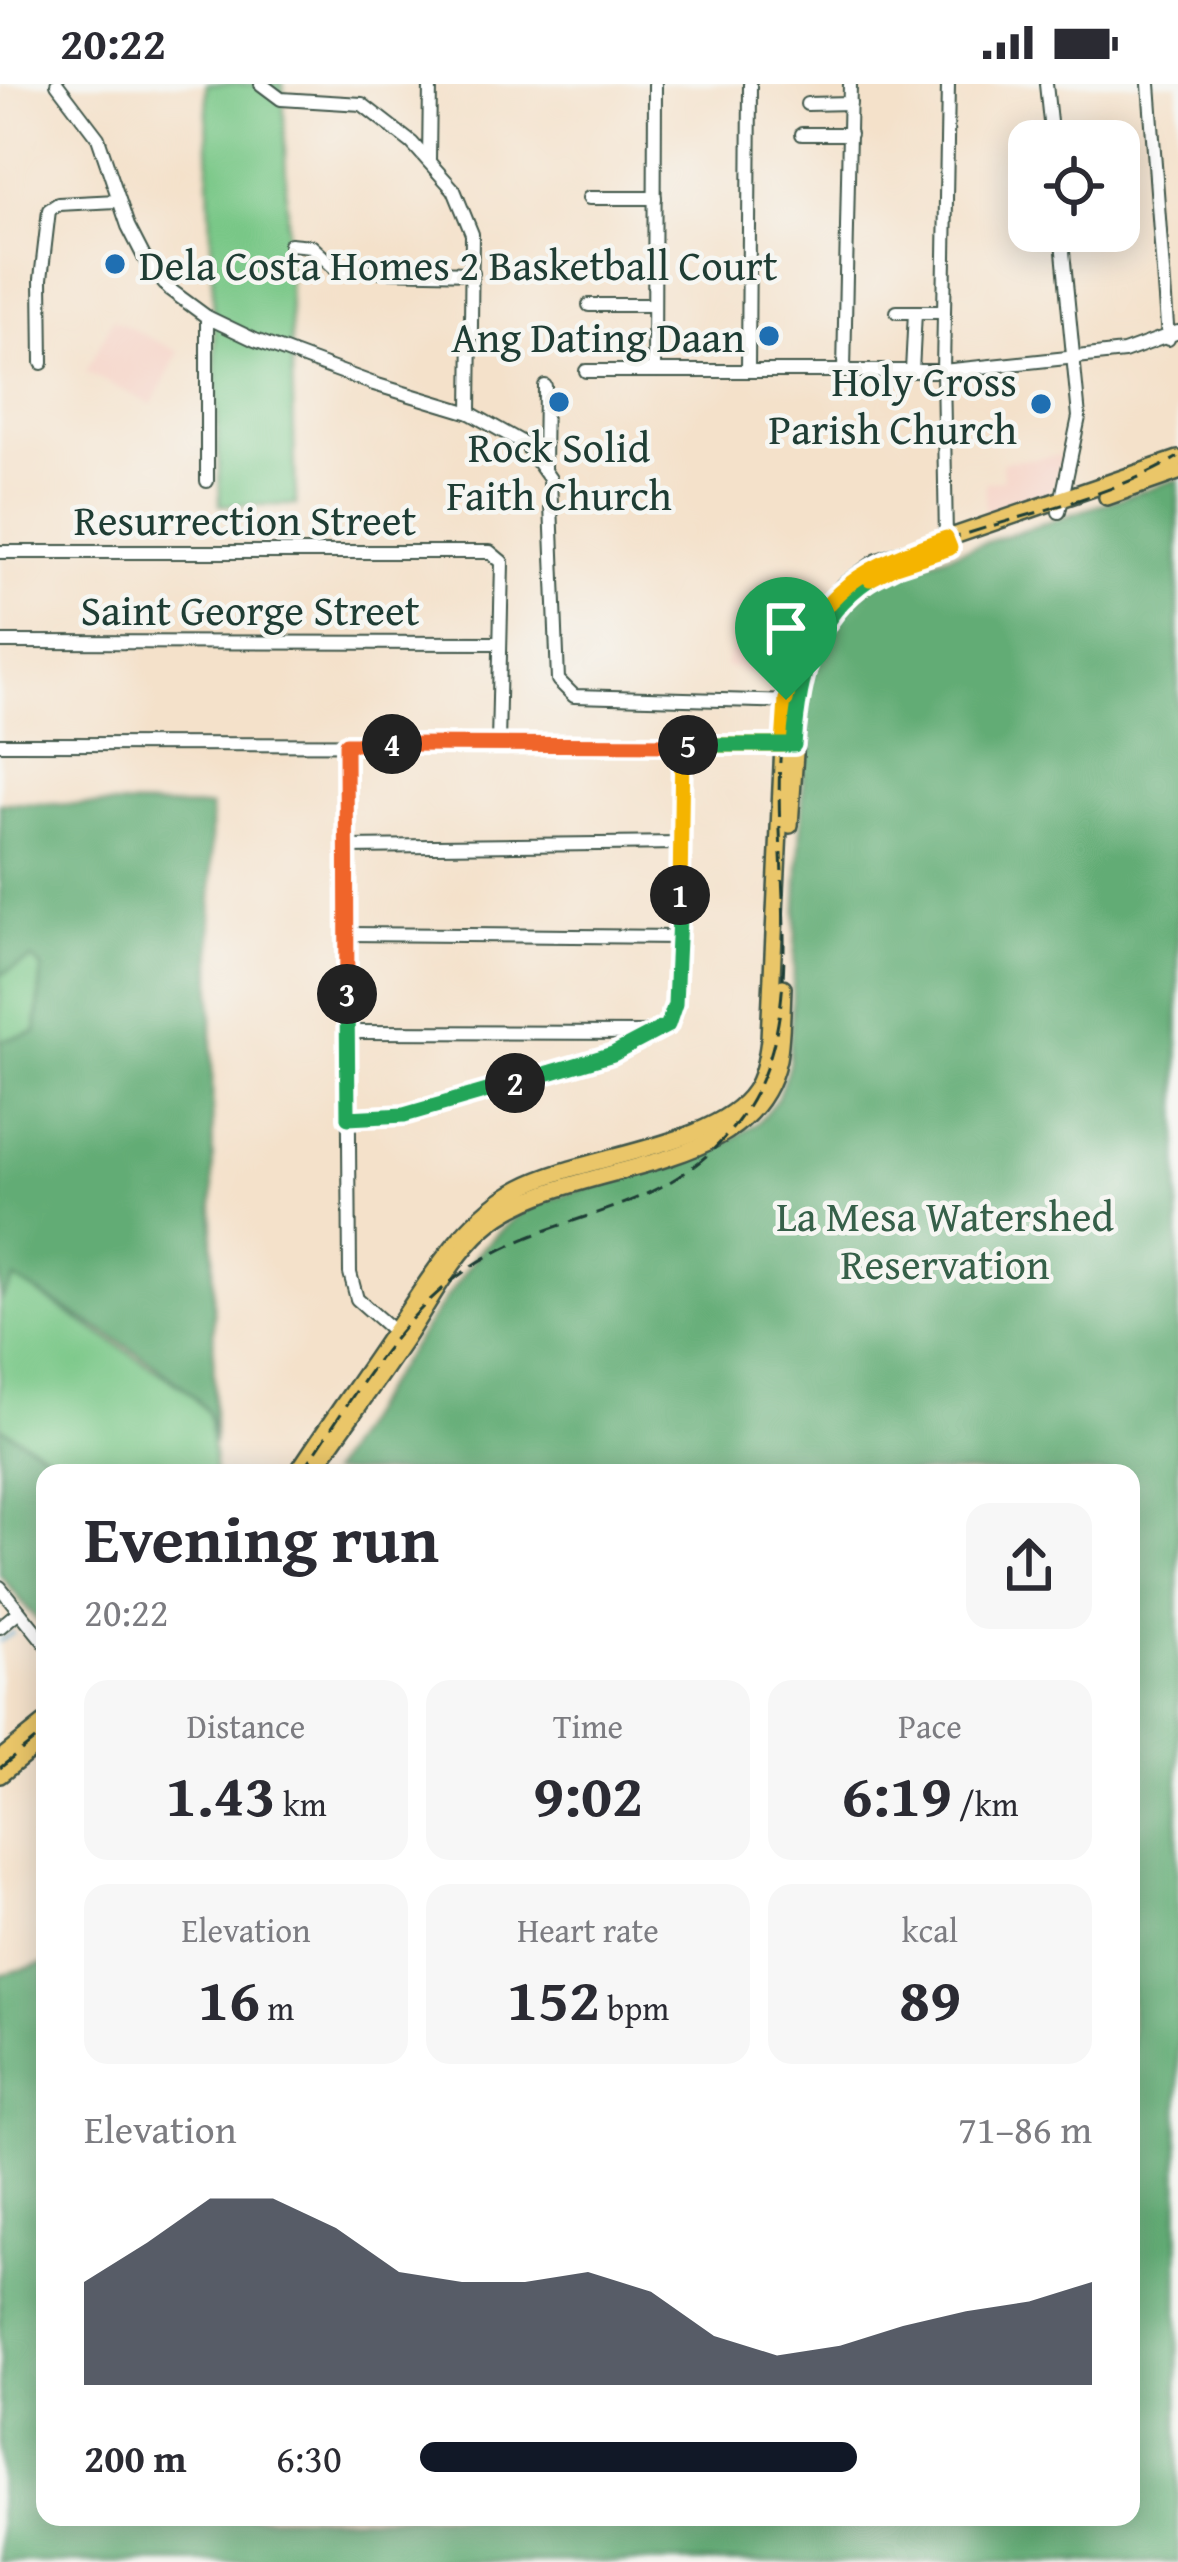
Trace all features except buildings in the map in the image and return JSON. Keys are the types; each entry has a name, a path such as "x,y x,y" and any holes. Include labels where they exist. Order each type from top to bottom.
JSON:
{"main road":[{"path":"1059,507 1178,459"},
{"path":"304,1464 471,1241 504,1213 551,1189 722,1138 761,1100 777,1061 780,1039 792,701 812,646 841,604 879,573 948,543 1178,472"},
{"path":"317,1464 399,1336"},
{"path":"0,1759 36,1730"},
{"path":"0,1775 36,1745"}],"street":[{"path":"58,84 98,138 117,201 156,276 207,317 366,381 470,413 525,444 544,468"},
{"path":"261,84 274,97 288,100 362,104 412,143 454,190 472,234 470,413"},
{"path":"429,162 430,84"},
{"path":"654,371 655,84"},
{"path":"748,371 750,84"},
{"path":"844,371 850,84"},
{"path":"948,84 943,312 948,543"},
{"path":"1046,84 1050,120"},
{"path":"586,371 943,371 1139,349 1173,335 1149,84"},
{"path":"807,104 850,103"},
{"path":"802,134 850,134"},
{"path":"412,143 429,137"},
{"path":"589,198 655,198"},
{"path":"42,363 41,279 49,210 58,204 117,201"},
{"path":"290,244 311,246 337,270 473,273"},
{"path":"1059,507 1078,433 1063,252"},
{"path":"580,270 654,269"},
{"path":"589,305 654,304"},
{"path":"897,312 943,312"},
{"path":"912,371 915,312"},
{"path":"207,317 207,481"},
{"path":"545,386 544,468 552,500 558,680 564,690 574,696 792,701"},
{"name":"Resurrection Street","path":"0,552 490,552 502,562 499,643"},
{"name":"Saint George Street","path":"0,642 499,643"},
{"path":"498,744 499,643"},
{"path":"0,743 789,745"},
{"path":"346,744 351,1281 362,1306 399,1336"},
{"path":"348,1118 425,1111 613,1054 658,1033 674,1016 682,745"},
{"path":"346,848 682,843"},
{"path":"347,934 678,937"},
{"path":"347,1032 658,1033"},
{"path":"0,1588 36,1632"},
{"path":"0,1627 19,1611"}],"shaded area":[{"path":"113,319 179,352 152,405 86,372"},
{"path":"1063,455 1053,487 1042,502 985,518 985,482 1003,480 1002,462"},
{"path":"791,599 812,612 777,680 724,666 750,602"}],"green space":[{"path":"206,84 283,84 296,505 220,505"},
{"name":"La Mesa Watershed Reservation","path":"1178,479 1178,2562 0,2562 0,1975 36,1966 36,2526 1140,2526 1140,1464 336,1464 480,1250 526,1207 725,1143 757,1123 777,1099 789,1064 808,688 838,620 862,594 893,573"},
{"path":"0,803 211,807 214,1444 209,1416 198,1401 151,1363 15,1279 0,1301 0,1041 36,1032 42,967 32,959 0,975"},
{"path":"32,959 42,967 36,1033 0,1041 0,975"},
{"path":"14,1278 188,1391 208,1413 214,1464 64,1464 0,1427 0,1301"},
{"path":"0,1427 64,1464 36,1464 36,1619 0,1575"}],"waterway":[{"path":"0,1641 13,1633"}],"railway":[{"path":"307,1464 394,1339 465,1271 536,1234 644,1195 678,1177 709,1153 738,1121 769,1059 782,990 780,770 788,701 812,637 859,583 897,560 1101,492 1178,457"},
{"path":"0,1768 36,1739"}],"place":[{"name":"Dela Costa Homes 2 Basketball Court","path":"115,264"},
{"name":"Ang Dating Daan","path":"769,336"},
{"name":"Rock Solid Faith Church","path":"559,402"},
{"name":"Holy Cross Parish Church","path":"1041,404"}],"route":[{"path":"786,700 783,745 754,745 682,745 675,1004 668,1025 613,1054 425,1111 348,1118 346,744 682,745 754,745 783,745 794,745 801,678 821,630 862,585 895,566 950,548 946,538 878,562 843,587 804,641 786,700"}]}
